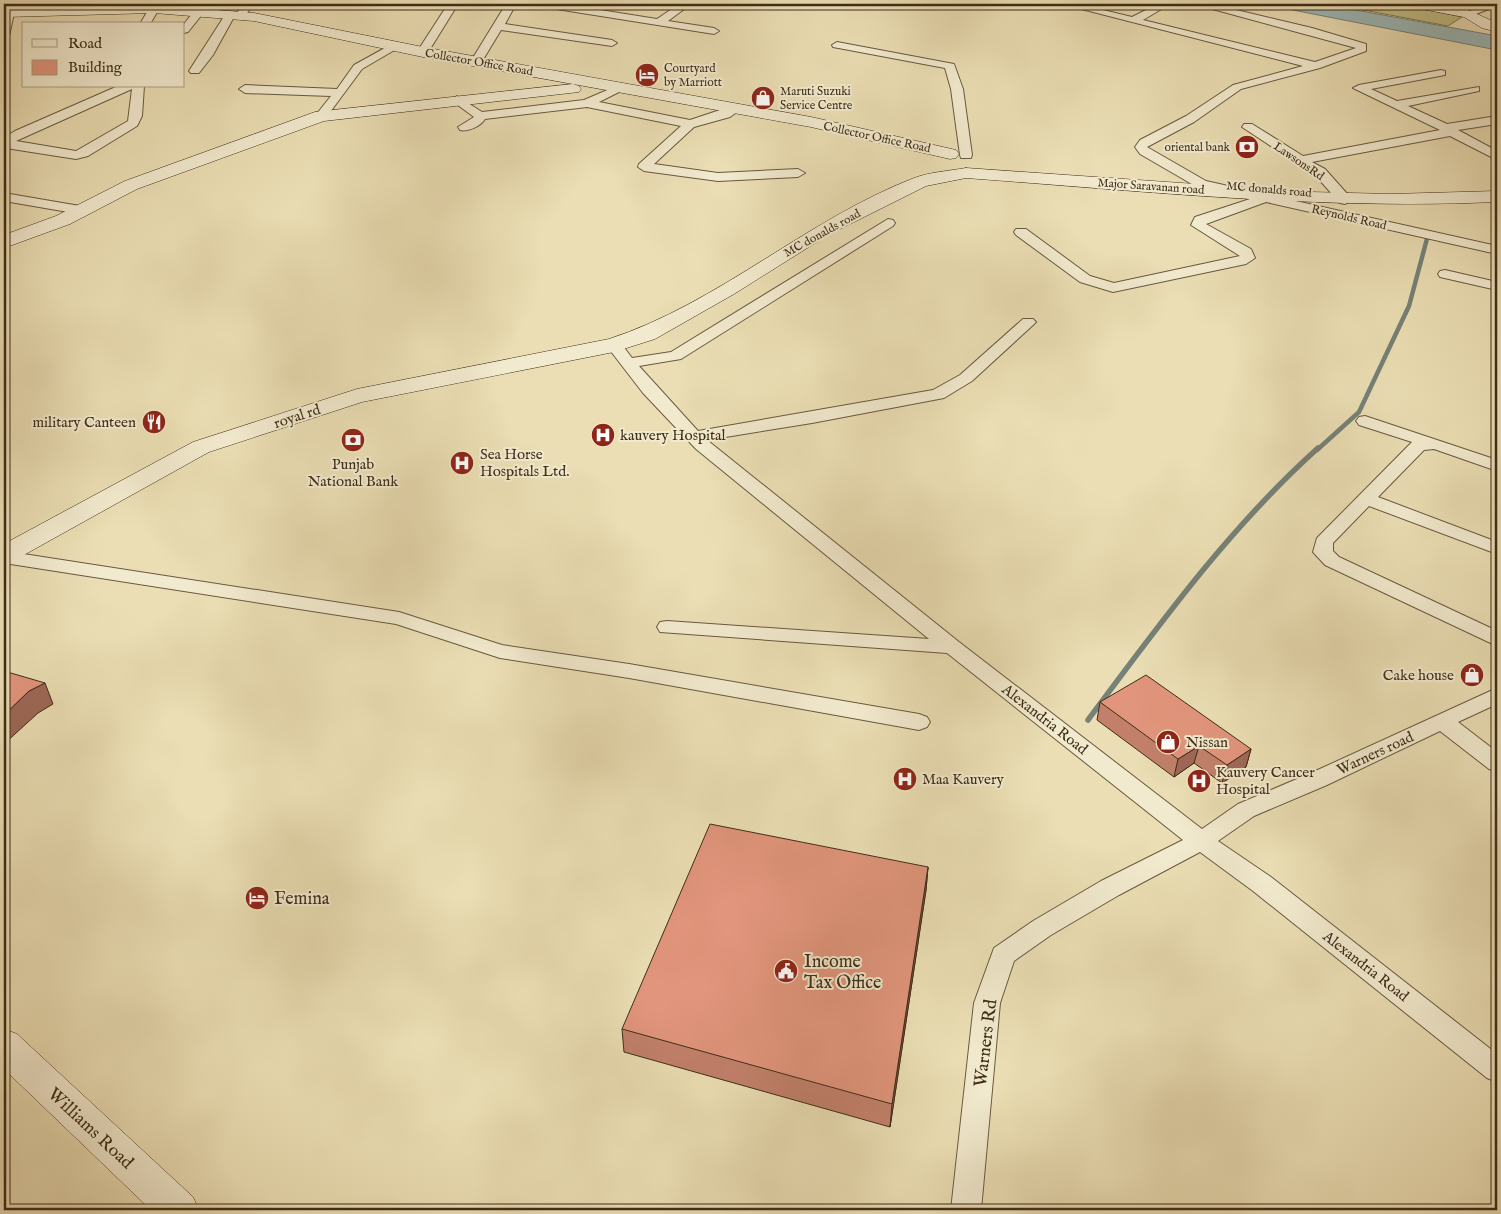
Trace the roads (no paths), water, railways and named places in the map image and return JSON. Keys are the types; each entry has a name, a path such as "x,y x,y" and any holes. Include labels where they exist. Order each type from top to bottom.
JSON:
{"main road":[{"path":"1416,4 1468,14 1486,25 1497,28"},
{"name":"Collector Office Road","path":"6,11 111,6 199,12 239,11 477,66 613,87 811,122 896,143 913,154 957,157"},
{"path":"4,242 63,220 131,185 321,116 451,96 613,87"},
{"path":"921,182 957,157 982,162 980,169 966,173 940,169 957,157 1043,175"},
{"name":"MC donalds road","path":"614,345 646,334 727,290 821,231 921,182 966,173 1043,175 1202,184 1344,197 1497,191"},
{"name":"Major Saravanan road","path":"1043,175 1242,193 1344,197 1497,197"},
{"name":"royal rd","path":"4,556 201,448 357,396 614,345"},
{"name":"Williams Road","path":"4,1045 179,1210"}],"street":[{"path":"423,52 453,4"},
{"path":"477,66 511,4"},
{"path":"544,4 714,31"},
{"path":"659,22 686,4"},
{"path":"1067,4 1316,66 1362,49 1362,46 1308,30 1199,4"},
{"path":"1096,11 1111,4"},
{"path":"1135,20 1165,4"},
{"path":"1468,14 1494,4"},
{"path":"146,22 154,9"},
{"path":"4,36 6,11"},
{"path":"195,71 239,11"},
{"path":"185,29 199,12"},
{"path":"498,26 612,43"},
{"path":"837,45 950,66 957,89 957,157"},
{"path":"321,116 358,67 394,46"},
{"name":"Reynolds Road","path":"1316,66 1237,87 1190,119 1144,143 1141,147 1202,184 1497,250"},
{"path":"1441,73 1359,88 1448,130 1497,156"},
{"path":"587,103 613,87"},
{"path":"123,88 19,134 9,140 10,143 12,145 70,155 84,153 133,123 136,116 138,88"},
{"path":"245,89 340,93"},
{"path":"1394,105 1475,89"},
{"path":"451,96 480,116 587,103 690,124 718,117 735,109"},
{"path":"464,127 479,120 480,116"},
{"path":"1301,160 1497,120"},
{"path":"690,124 644,167 718,177 798,173"},
{"name":"LawsonsRd","path":"1248,127 1320,172 1344,197"},
{"path":"4,198 80,210"},
{"path":"1021,232 1085,279 1113,288 1248,258 1246,252 1198,225 1200,220 1266,198"},
{"path":"629,363 675,356 888,223"},
{"path":"1446,274 1497,286"},
{"path":"694,437 812,418 938,394 966,378 1028,322"},
{"name":"Alexandria Road","path":"614,345 649,389 694,437 952,648 1201,841 1262,884 1497,1070"},
{"path":"1365,422 1460,451 1497,466"},
{"path":"1436,444 1419,445 1324,542 1323,552 1332,561 1497,639"},
{"path":"1366,499 1497,548"},
{"path":"4,556 400,618 500,651 629,671 919,722"},
{"path":"667,627 952,648"},
{"name":"Warners road","path":"1201,841 1246,810 1319,779 1497,695"},
{"path":"1442,721 1497,763"},
{"name":"Warners Rd","path":"966,1210 987,1003 1003,955 1042,928 1110,888 1201,841"}],"water":[{"path":"1262,4 1323,4 1497,36 1497,50"}],"waterway":[{"path":"1317,450 1359,412 1409,306 1428,235"},
{"path":"1088,720 1196,578 1285,479 1318,448"}],"place":[{"name":"Courtyard by Marriott","path":"647,75"},
{"name":"Maruti Suzuki Service Centre","path":"763,98"},
{"name":"oriental bank","path":"1247,147"},
{"name":"military Canteen","path":"154,422"},
{"name":"kauvery Hospital","path":"603,435"},
{"name":"Punjab National Bank","path":"353,440"},
{"name":"Sea Horse Hospitals Ltd.","path":"462,463"},
{"name":"Cake house","path":"1472,675"},
{"name":"Nissan","path":"1168,742"},
{"name":"Maa Kauvery","path":"905,779"},
{"name":"Kauvery Cancer Hospital","path":"1199,781"},
{"name":"Femina","path":"257,898"},
{"name":"Income Tax Office","path":"786,971"}]}
